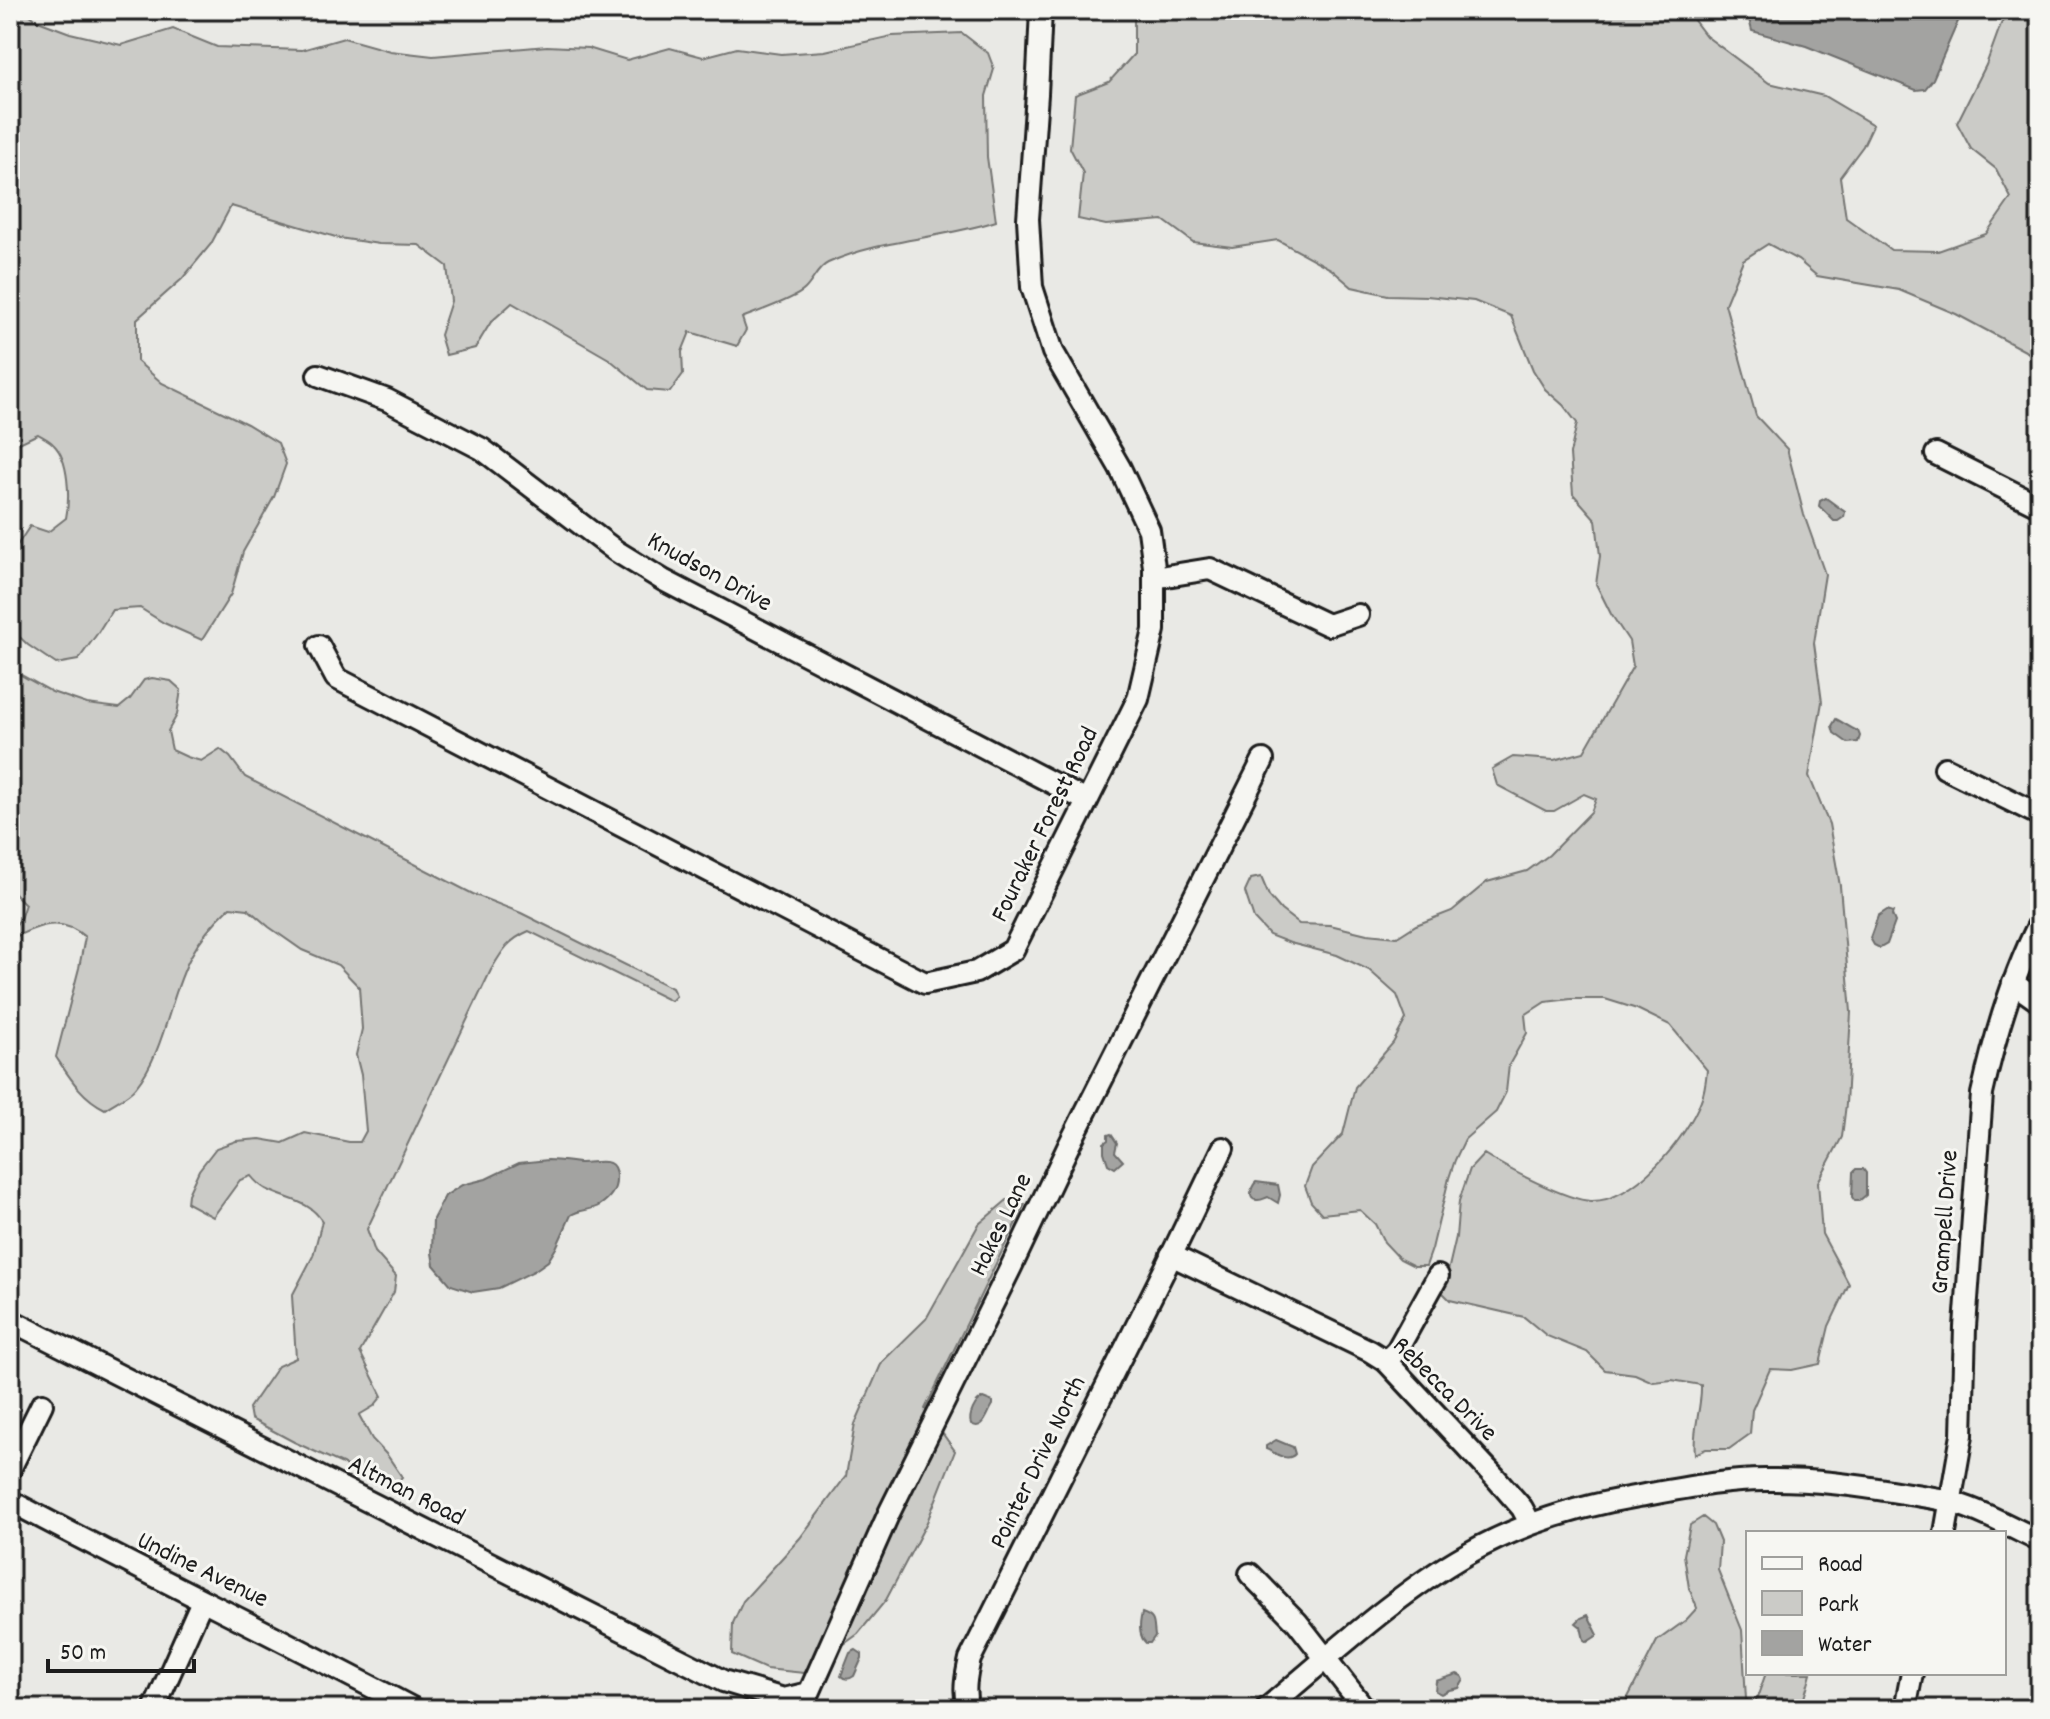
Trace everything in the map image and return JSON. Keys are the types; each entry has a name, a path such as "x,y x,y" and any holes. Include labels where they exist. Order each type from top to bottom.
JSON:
{"street":[{"name":"Fouraker Forest Road","path":"319,646 336,678 925,983 976,972 1013,950 1138,699 1154,630 1154,578 1149,530 1120,468 1053,352 1032,287 1028,219 1041,10"},
{"name":"Knudson Drive","path":"318,375 387,400 482,449 616,551 663,580 1087,801"},
{"path":"1936,454 2040,506"},
{"path":"1154,578 1210,569 1328,625 1358,615"},
{"name":"Hakes Lane","path":"784,1699 809,1693 889,1513 1069,1145 1263,760"},
{"path":"1945,768 2040,815"},
{"name":"Grampell Drive","path":"1945,1531 1962,1435 1965,1327 1982,1094 1990,1056 2013,983 2040,922"},
{"path":"2013,983 2040,1002"},
{"name":"Pointer Drive North","path":"966,1703 970,1659 1223,1148"},
{"name":"Rebecca Drive","path":"1171,1255 1386,1361 1495,1477 1522,1508 1530,1523"},
{"path":"1386,1361 1397,1350 1438,1276"},
{"name":"Altman Road","path":"10,1320 723,1681 784,1699"},
{"path":"10,1469 42,1404"},
{"path":"1266,1709 1384,1611 1467,1554 1530,1523 1616,1499 1763,1480 1873,1487 1951,1501 2040,1541"},
{"name":"Undine Avenue","path":"10,1501 414,1709"},
{"path":"1250,1574 1297,1622 1365,1709"},
{"path":"154,1709 202,1601"},
{"path":"1905,1709 1912,1675"}],"green space":[{"path":"10,10 24,10 38,21 70,33 121,45 173,29 217,47 302,50 344,38 390,51 433,56 547,46 588,48 627,60 670,48 703,57 737,48 781,54 825,51 892,36 962,33 988,53 994,69 986,96 987,157 996,221 869,249 828,263 799,294 742,318 746,330 737,346 690,332 682,352 683,374 670,392 647,390 609,359 512,303 491,322 475,348 446,355 440,335 451,301 447,266 419,245 379,244 339,238 231,206 211,244 182,279 137,319 137,361 162,383 247,424 278,443 286,464 274,497 243,552 231,594 202,640 140,608 112,610 78,660 56,664 10,628 10,556 30,526 48,532 66,518 68,500 63,460 51,442 38,434 17,444 10,452"},
{"path":"1134,10 1686,10 1706,36 1769,83 1824,96 1873,125 1863,146 1840,177 1846,218 1891,250 1938,251 1986,234 2011,198 1996,169 1971,149 1957,123 1986,65 2001,24 2011,10 2040,10 2040,359 1956,314 1899,290 1817,276 1798,260 1768,244 1743,260 1725,304 1756,416 1787,449 1804,515 1825,574 1814,643 1822,702 1809,776 1829,824 1840,886 1851,1012 1842,1137 1818,1182 1822,1234 1849,1284 1829,1326 1820,1364 1792,1370 1770,1369 1752,1410 1750,1434 1729,1449 1706,1449 1695,1454 1701,1385 1672,1380 1653,1382 1635,1374 1605,1370 1587,1352 1547,1336 1524,1317 1450,1300 1440,1290 1456,1237 1459,1201 1470,1169 1484,1154 1552,1189 1591,1201 1607,1199 1641,1180 1671,1149 1701,1100 1707,1070 1670,1025 1637,1009 1605,999 1545,1002 1525,1015 1527,1033 1509,1065 1506,1092 1496,1112 1465,1139 1455,1160 1426,1266 1414,1266 1400,1259 1384,1242 1375,1224 1360,1210 1322,1214 1311,1202 1305,1186 1312,1167 1343,1134 1355,1087 1393,1043 1406,1019 1397,995 1369,970 1337,955 1269,935 1254,919 1245,892 1251,879 1261,877 1269,896 1299,924 1330,925 1397,937 1416,925 1452,911 1487,882 1527,871 1549,855 1591,812 1596,799 1584,794 1554,811 1546,811 1497,785 1492,769 1513,757 1554,760 1584,752 1633,666 1629,641 1596,584 1600,556 1596,520 1573,494 1570,454 1577,423 1545,389 1533,370 1511,316 1474,301 1388,295 1352,287 1331,269 1278,240 1232,247 1193,242 1163,220 1106,225 1078,219 1083,173 1070,148 1075,95 1109,82 1134,54"},
{"path":"10,669 52,692 87,704 119,708 144,680 171,681 181,690 177,715 168,731 172,750 201,761 220,749 245,777 473,894 521,913 672,988 676,996 671,1001 529,931 506,947 491,970 367,1229 375,1252 396,1276 394,1292 360,1352 382,1396 374,1406 359,1415 372,1439 402,1477 393,1487 251,1419 249,1408 278,1366 296,1358 292,1296 313,1256 322,1221 317,1214 297,1201 266,1189 251,1176 240,1180 213,1217 187,1203 199,1170 216,1148 236,1141 260,1139 283,1143 305,1133 360,1142 366,1131 356,1055 362,1029 359,987 338,965 302,950 248,909 230,907 208,930 191,956 177,988 161,1040 136,1087 105,1109 83,1093 56,1057 85,937 76,930 59,925 41,926 13,938 10,935 25,904 10,889"},
{"path":"1007,1200 1025,1204 925,1409 955,1451 927,1522 886,1600 858,1634 804,1673 766,1669 732,1654 733,1623 743,1601 800,1538 846,1476 855,1424 882,1362 926,1319 979,1224"},
{"path":"1703,1517 1713,1525 1720,1542 1718,1570 1742,1630 1746,1699 1754,1706 1765,1675 1810,1675 1801,1709 1622,1709 1657,1641 1697,1608 1689,1588 1684,1555 1690,1525"}],"water":[{"path":"1744,10 1963,10 1933,79 1925,89 1916,90 1806,46 1752,31"},
{"path":"1826,498 1845,512 1844,517 1834,521 1819,506 1820,501"},
{"path":"1836,719 1858,731 1858,742 1848,743 1834,733 1832,726"},
{"path":"1887,910 1893,912 1895,922 1887,944 1880,948 1870,938 1878,916"},
{"path":"1111,1134 1117,1143 1115,1152 1123,1161 1115,1168 1108,1164 1104,1152 1104,1143"},
{"path":"548,1160 609,1163 616,1172 616,1184 600,1205 571,1215 548,1261 534,1271 499,1288 473,1292 451,1285 434,1265 432,1253 433,1219 445,1196 462,1185 486,1179 519,1163"},
{"path":"1863,1169 1866,1173 1866,1195 1859,1201 1852,1197 1853,1172"},
{"path":"1256,1182 1278,1185 1278,1203 1268,1197 1259,1200 1252,1198"},
{"path":"983,1398 993,1402 993,1405 982,1424 975,1426 970,1421 971,1413"},
{"path":"1276,1440 1293,1447 1295,1454 1284,1457 1266,1449"},
{"path":"1142,1613 1153,1621 1155,1636 1150,1643 1146,1643 1141,1636"},
{"path":"1588,1615 1598,1635 1587,1642 1576,1623"},
{"path":"856,1650 862,1658 854,1676 844,1678 841,1676 850,1653"},
{"path":"1457,1674 1464,1680 1459,1688 1441,1694 1435,1691 1436,1681"}]}
